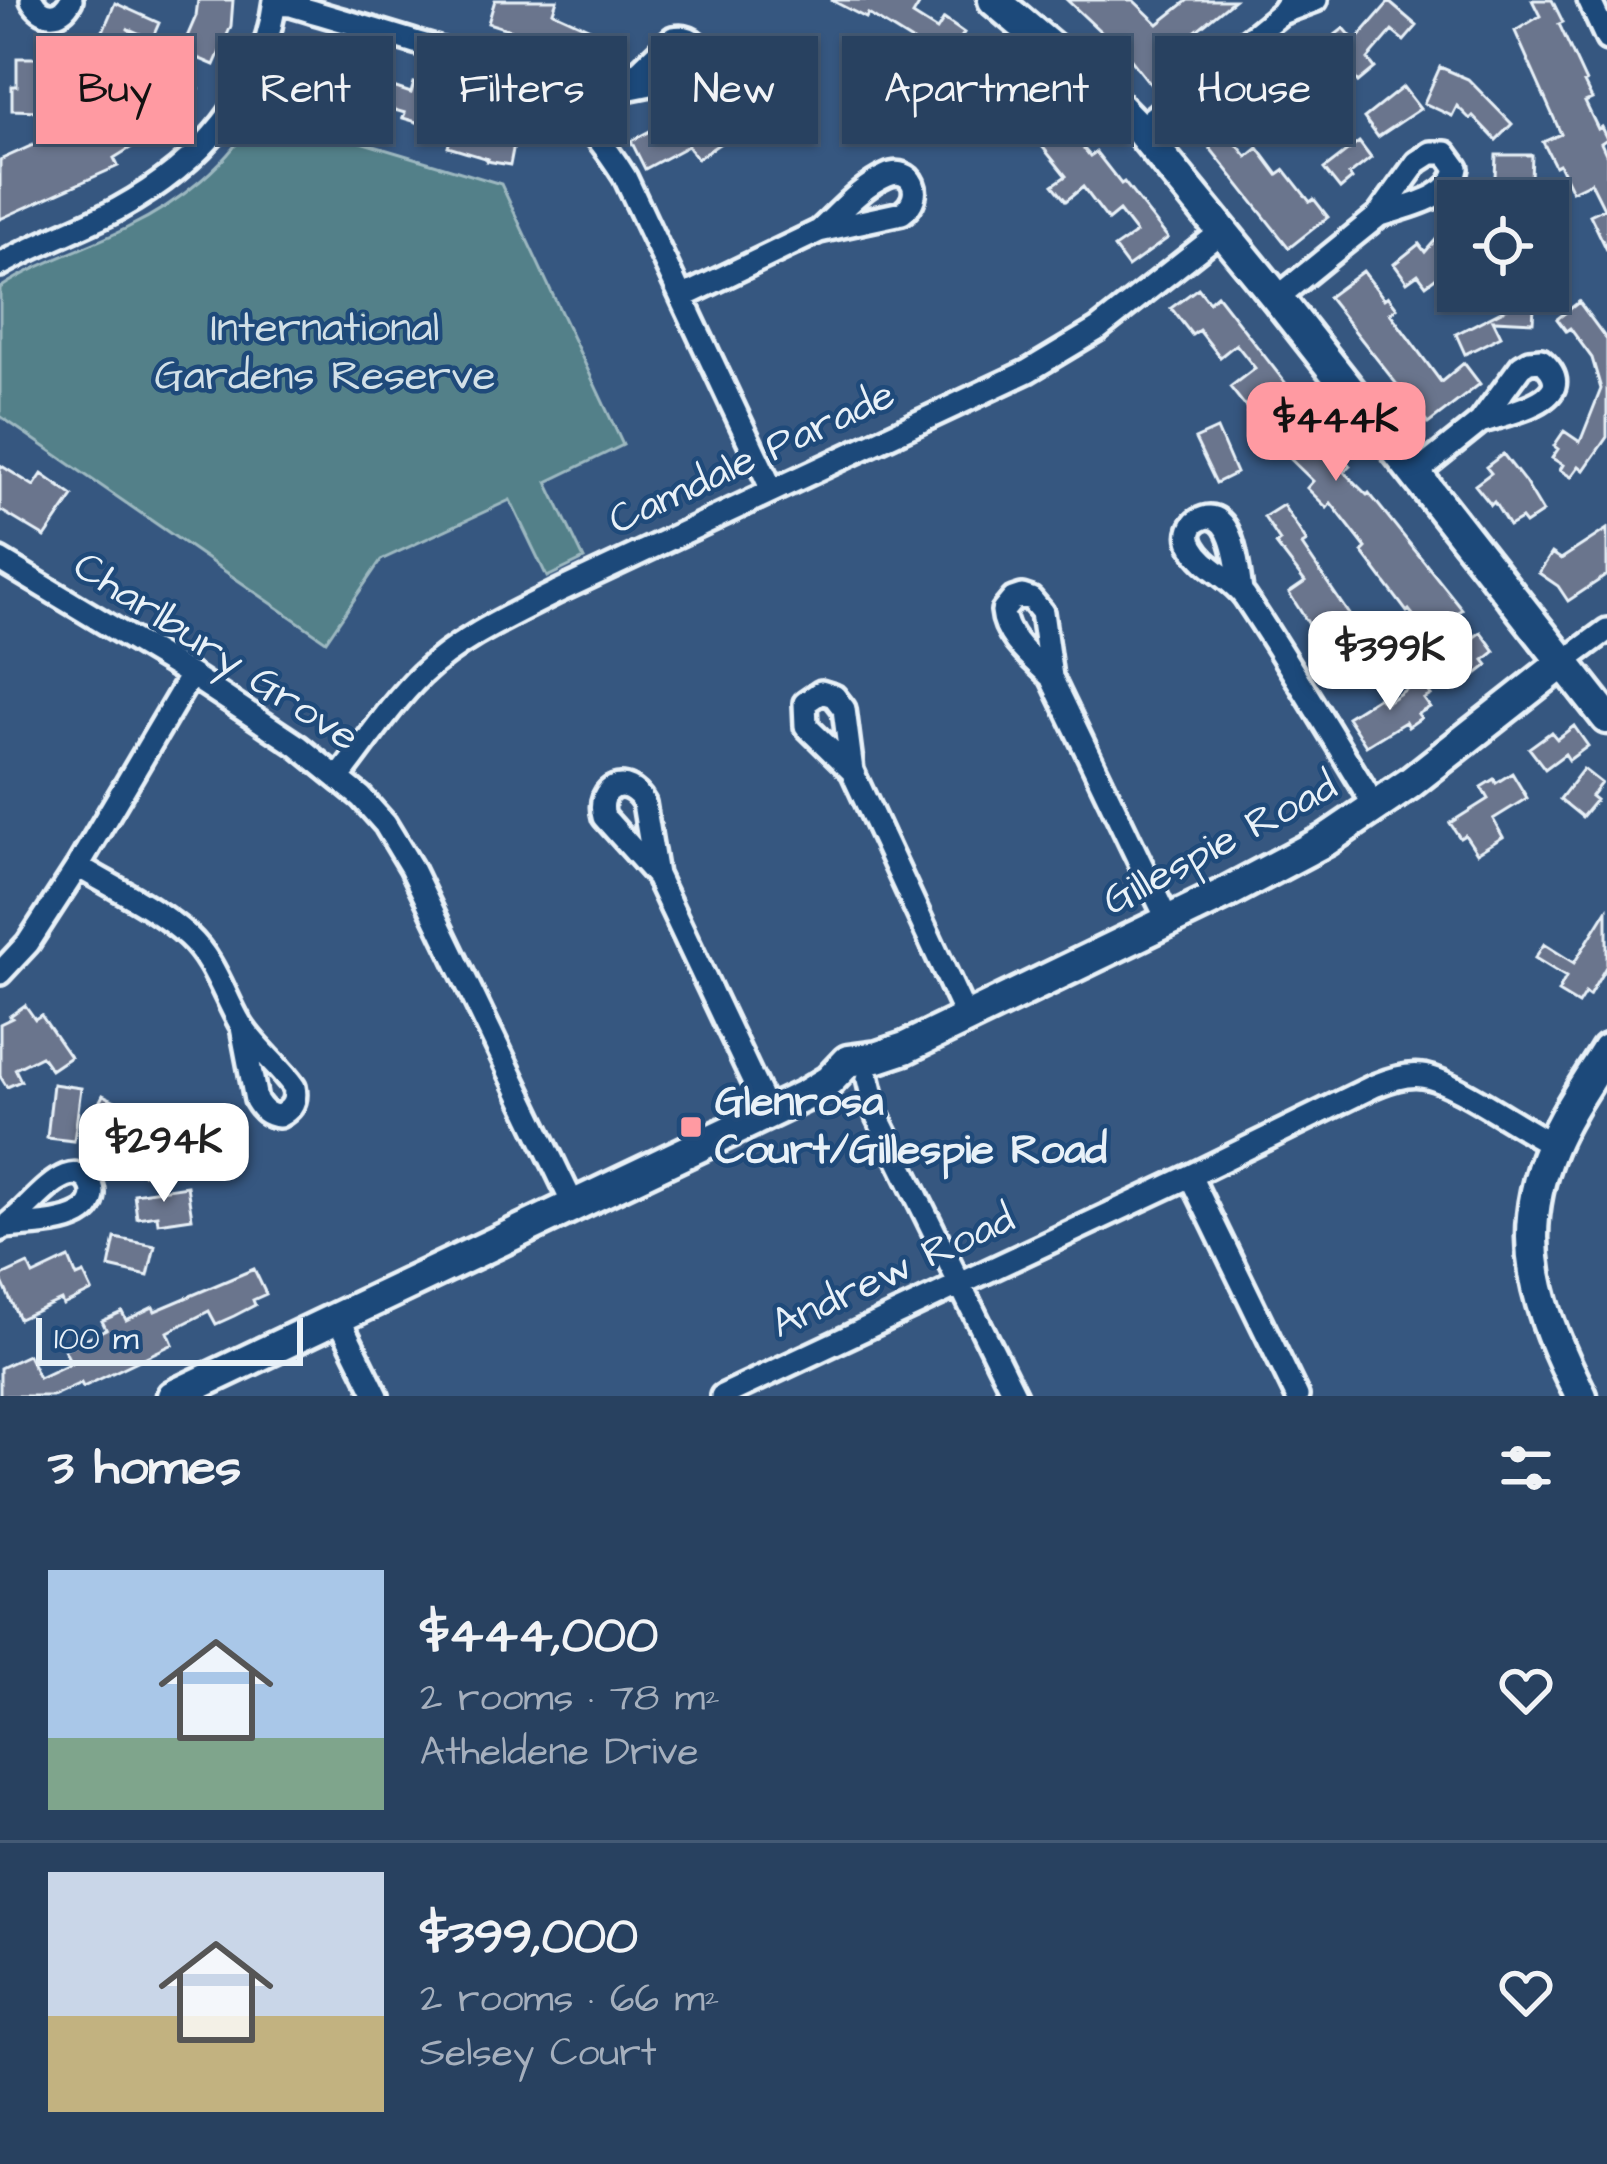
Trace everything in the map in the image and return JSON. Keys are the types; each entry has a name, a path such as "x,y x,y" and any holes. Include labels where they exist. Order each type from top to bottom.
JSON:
{"street":[{"path":"32,0 39,11 52,16 61,13 70,0"},
{"path":"994,0 1100,89 1139,130 1607,718"},
{"path":"1139,130 1285,7 1316,0"},
{"path":"1589,0 1607,39"},
{"path":"0,265 118,209 181,166 216,133 248,88 275,2 417,43"},
{"path":"604,144 625,177 772,490"},
{"path":"1277,298 1378,216"},
{"path":"682,297 819,231"},
{"name":"Camdale Parade","path":"339,777 399,698 450,651 488,627 1064,352 1221,232"},
{"path":"1414,475 1480,422"},
{"name":"Charlbury Grove","path":"0,560 247,710 339,777 385,824 411,867 574,1206"},
{"path":"1241,591 1376,808"},
{"name":"Gillespie Road","path":"172,1396 768,1112 858,1076 905,1048 1281,866 1376,808 1607,630"},
{"path":"0,973 28,943 79,866 191,675"},
{"path":"1051,677 1168,921"},
{"path":"852,771 967,1018"},
{"path":"79,866 188,936 219,978 242,1027"},
{"path":"656,875 768,1112"},
{"path":"1581,1396 1547,1327 1536,1285 1533,1226 1537,1192 1552,1144 1607,1050"},
{"path":"858,1076 1015,1396"},
{"name":"Andrew Road","path":"722,1396 1374,1086 1406,1076 1442,1082 1552,1144"},
{"path":"1190,1176 1297,1396"},
{"path":"339,1319 377,1396"}],"green space":[{"name":"International Gardens Reserve","path":"236,144 367,144 501,184 623,445 547,482 584,559 547,577 510,500 381,560 326,641 0,416 0,288 165,207"}],"building":[{"path":"198,0 233,0 231,26 227,36 218,36 214,65 194,57 194,36 187,36"},
{"path":"495,0 557,0 553,12 605,36 529,36 488,23"},
{"path":"831,0 922,0 913,15 937,30 944,19 964,33 904,36 868,14 866,18"},
{"path":"1067,0 1133,0 1158,24 1188,0 1234,0 1193,36 1155,36 1155,82 1151,85 1131,60 1131,36 1105,36"},
{"path":"1532,0 1552,0 1592,99 1585,102 1607,139 1601,143 1607,156 1607,250 1590,215 1604,208 1591,182 1572,191 1543,142 1561,134 1515,31 1540,16"},
{"path":"1389,2 1417,26 1404,41 1392,31 1368,59 1375,68 1358,82 1353,75 1355,41"},
{"path":"115,3 159,23 153,36 127,28 132,36 96,36"},
{"path":"17,58 36,58 36,111 12,110"},
{"path":"1440,67 1468,79 1512,124 1496,140 1457,106 1452,116 1424,103"},
{"path":"417,84 417,122 403,118 405,113 393,109 393,87 411,93"},
{"path":"1403,87 1420,109 1378,137 1364,118"},
{"path":"651,130 651,144 719,144 697,159 688,146 645,169 631,141"},
{"path":"1359,142 1371,158 1340,189 1324,169"},
{"path":"36,144 137,144 114,158 118,166 0,219 0,160"},
{"path":"449,144 514,144 510,165"},
{"path":"1040,144 1080,144 1090,156 1096,152 1168,238 1128,267 1114,248 1136,233 1119,211 1108,220 1083,187 1066,201 1053,185 1066,176"},
{"path":"1207,144 1236,144 1247,157 1258,148 1278,175 1285,170 1310,202 1314,199 1328,217 1289,248"},
{"path":"1496,155 1532,155 1531,179 1495,178"},
{"path":"1437,238 1437,277 1426,285 1418,274 1407,282 1394,264 1419,244 1425,252"},
{"path":"1363,271 1397,308 1390,313 1441,382 1464,363 1480,384 1428,424 1328,297"},
{"path":"1198,288 1209,302 1217,295 1301,403 1297,407 1350,466 1344,472 1369,493 1462,609 1455,615 1473,638 1481,632 1495,651 1484,660 1488,665 1470,679 1441,642 1437,645 1407,612 1331,503 1327,508 1307,488 1313,481 1270,443 1247,413 1230,387 1255,368 1236,344 1220,357 1199,330 1192,335 1171,308"},
{"path":"1579,302 1607,340 1607,437 1584,470 1579,466 1571,477 1552,458 1558,449 1554,446 1564,431 1580,442 1601,389 1592,358 1570,328 1566,331 1557,319"},
{"path":"1499,312 1534,312 1533,322 1493,320 1501,336 1465,354 1456,334"},
{"path":"1217,429 1236,473 1216,483 1195,439"},
{"path":"1503,454 1543,512 1525,524 1521,519 1509,526 1494,502 1491,505 1475,485 1491,473 1486,467"},
{"path":"0,465 34,486 42,474 73,496 45,537 0,510"},
{"path":"1283,505 1307,542 1302,545 1376,662 1358,675 1355,670 1343,678 1289,593 1305,582 1276,544 1280,541 1264,517"},
{"path":"1607,529 1607,575 1568,601 1558,586 1539,573 1552,553 1561,559"},
{"path":"1420,680 1431,695 1424,699 1430,707 1418,714 1421,718 1408,727 1405,722 1366,746 1347,717 1379,697 1384,704"},
{"path":"1574,726 1588,746 1569,760 1565,754 1545,769 1529,748 1551,732 1557,739"},
{"path":"1583,769 1601,783 1591,796 1596,800 1582,817 1560,799"},
{"path":"1512,773 1527,798 1493,819 1503,837 1477,853 1450,823 1488,799 1481,787"},
{"path":"1607,910 1607,965 1589,996 1585,993 1578,1004 1558,992 1566,977 1535,958 1544,944 1574,963"},
{"path":"25,1005 35,1019 41,1015 70,1057 51,1070 41,1056 15,1069 21,1081 7,1087 0,1076 0,1024"},
{"path":"53,1084 81,1088 74,1141 47,1138"},
{"path":"103,1095 132,1109 128,1117 164,1154 143,1174 130,1159 125,1163 116,1153 124,1146 87,1126"},
{"path":"187,1186 192,1218 158,1223 157,1215 137,1218 134,1194"},
{"path":"115,1238 155,1246 148,1276 109,1267"},
{"path":"69,1258 77,1277 84,1274 92,1291 19,1319 0,1277 28,1264 33,1275"},
{"path":"254,1269 266,1294 234,1316 216,1324 209,1311 168,1332 173,1344 83,1387 81,1383 52,1396 0,1396 0,1368 28,1355 39,1378 71,1363 64,1349 106,1329 102,1321 122,1312 126,1320 153,1307 155,1311"}],"place":[{"name":"Glenrosa Court/Gillespie Road","path":"691,1127"}]}
